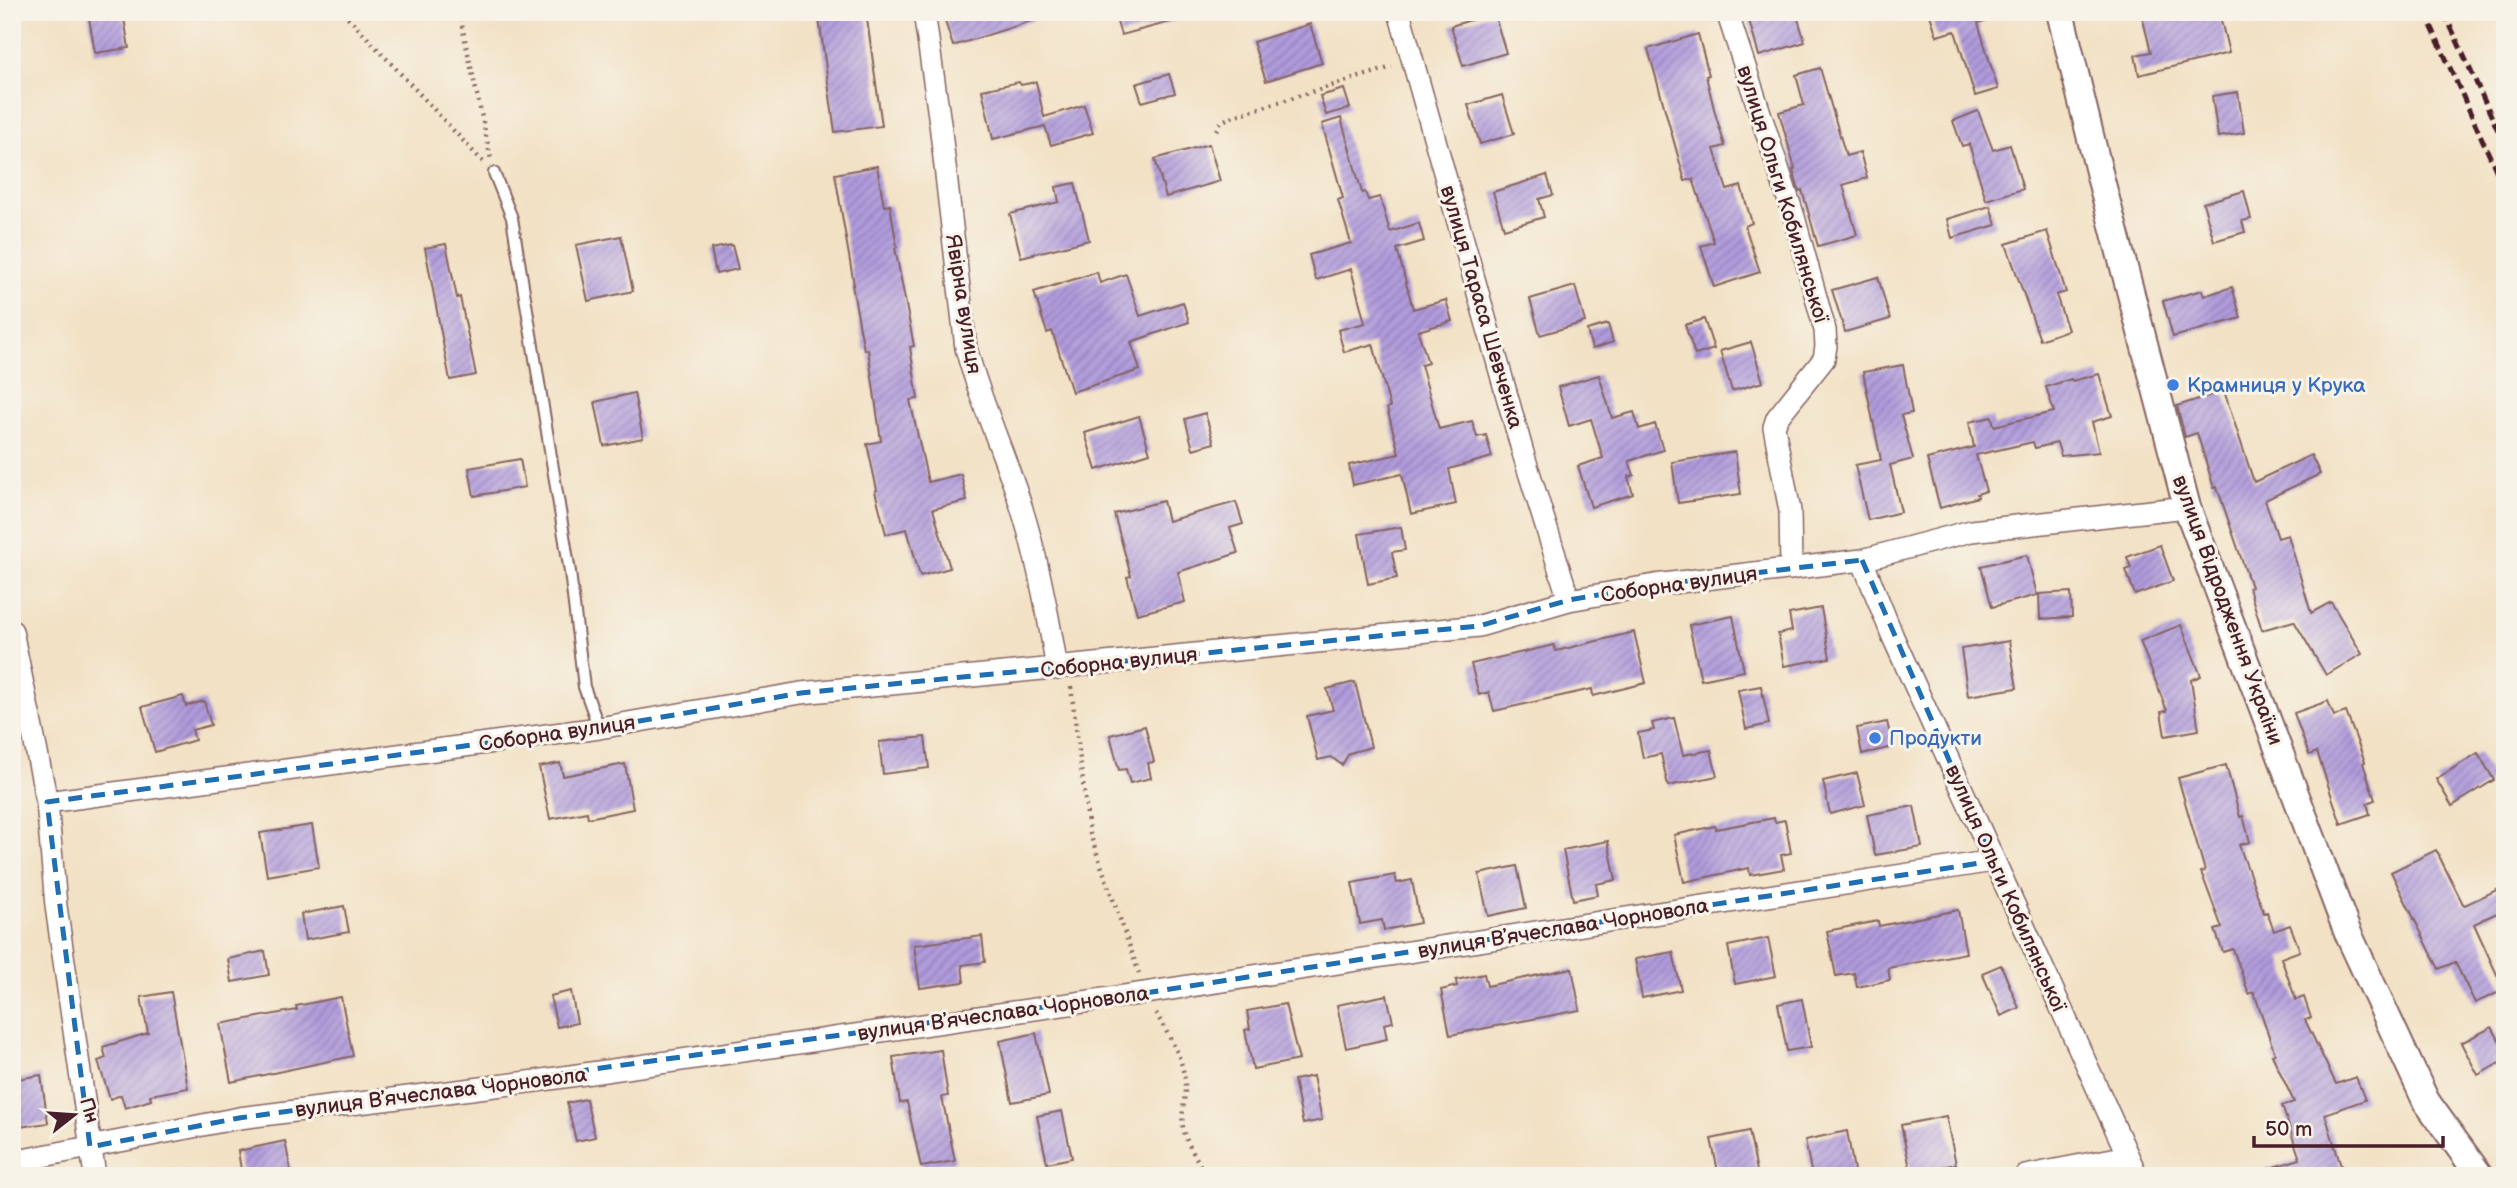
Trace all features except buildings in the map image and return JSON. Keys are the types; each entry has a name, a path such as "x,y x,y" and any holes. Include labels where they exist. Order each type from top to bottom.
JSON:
{"street":[{"name":"Явірна вулиця","path":"925,12 966,348 1021,507 1063,668"},
{"name":"вулиця Тараса Шевченка","path":"1399,12 1523,453 1569,600"},
{"name":"вулиця Ольги Кобилянської","path":"1727,12 1794,217 1825,330 1824,359 1777,418 1774,427 1790,511 1791,569"},
{"name":"вулиця Відродження України","path":"2060,12 2104,193 2187,507 2347,931 2426,1101 2480,1176"},
{"name":"Соборна вулиця","path":"47,802 599,728 801,693 1479,626 1569,600 1655,585 1862,560 1971,531 2187,507"},
{"name":"вулиця Ольги Кобилянської","path":"1862,560 1893,637 2137,1176"},
{"path":"12,631 47,802 55,905 95,1176"},
{"name":"вулиця Вʼячеслава Чорновола","path":"12,1162 239,1118 536,1081 1146,993 1993,861"},
{"path":"2025,1176 2128,1156"}],"lane":[{"path":"494,173 512,218 570,572 584,687 599,728"}],"path":[{"path":"343,12 494,173"},
{"path":"459,12 494,173"},
{"path":"1216,130 1221,121 1231,117 1412,60"},
{"path":"1063,668 1089,831 1146,993 1176,1050 1184,1073 1184,1132 1205,1176"}],"highlighted area":[{"path":"1862,560 1993,861 1145,993 239,1118 90,1147 47,802 599,728 801,693 1479,626 1569,600 1655,585"}],"railway":[{"path":"2425,12 2505,190"},
{"path":"2444,12 2505,146"}],"place":[{"name":"Крамниця у Крука","path":"2173,385"},
{"name":"Продукти","path":"1875,738"}]}
